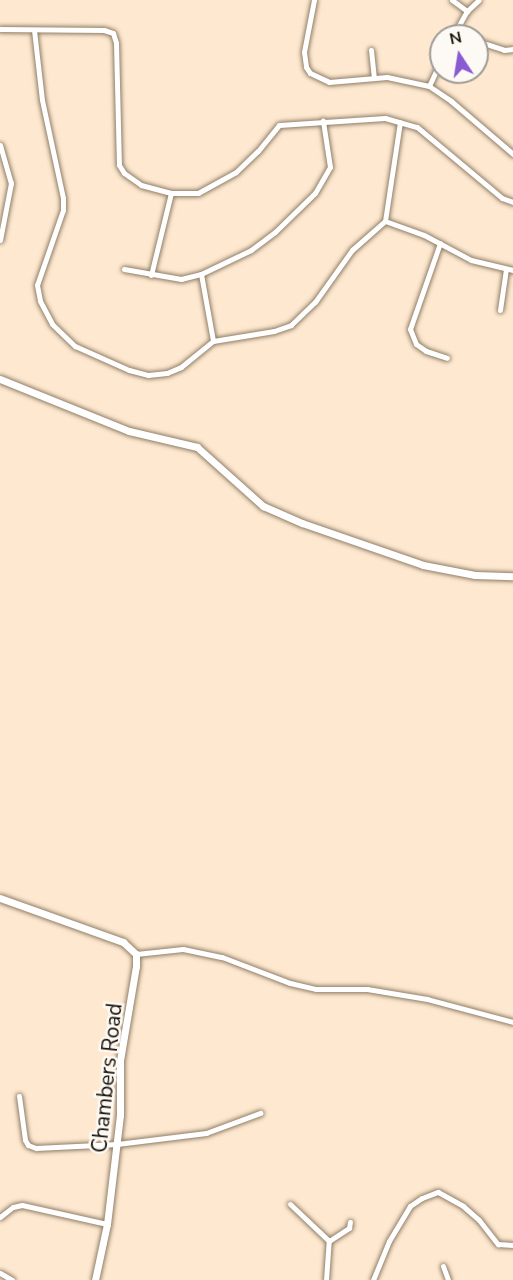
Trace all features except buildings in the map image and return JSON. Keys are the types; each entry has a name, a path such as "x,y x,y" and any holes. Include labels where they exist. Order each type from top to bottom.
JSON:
{"street":[{"path":"314,0 304,52 306,67 310,73 329,82 374,76 400,78 429,86 451,100 513,154"},
{"path":"452,0 467,11"},
{"path":"460,24 467,11 479,0"},
{"path":"0,29 104,30 113,33 116,43 119,165 124,173 141,186 171,193 198,193 211,188 243,165 279,125 366,117 400,122 417,128 502,198 513,202"},
{"path":"34,30 40,92 63,198 63,210 37,285 40,301 52,324 75,346 129,370 148,375 167,373 181,367 213,341 274,331 291,325 315,302 352,250 385,221 400,122"},
{"path":"489,45 504,50 513,49"},
{"path":"371,50 374,76"},
{"path":"124,269 182,279 201,274 251,250 275,232 315,193 330,167 322,121"},
{"path":"0,146 11,183 0,240"},
{"path":"151,275 171,193"},
{"path":"385,221 440,243 471,260 510,270 501,310"},
{"path":"440,243 410,329 416,344 426,351 447,358"},
{"path":"201,274 213,341"},
{"path":"0,379 129,431 197,447 264,506 302,523 423,565 475,575 513,576"},
{"path":"0,898 123,942 136,954 183,948 222,957 290,983 316,989 367,989 427,999 513,1022"},
{"name":"Chambers Road","path":"95,1280 107,1224 117,1144 120,1061 136,954"},
{"path":"19,1096 25,1140 30,1147 117,1144 206,1133 260,1113"},
{"path":"373,1280 389,1241 410,1206 438,1192 463,1206 479,1220 498,1244 513,1245"},
{"path":"290,1204 329,1241"},
{"path":"0,1217 13,1207 22,1205 107,1224"},
{"path":"329,1241 349,1228 350,1222"},
{"path":"326,1280 329,1241"},
{"path":"443,1266 448,1280"},
{"path":"0,1273 12,1280"}]}
